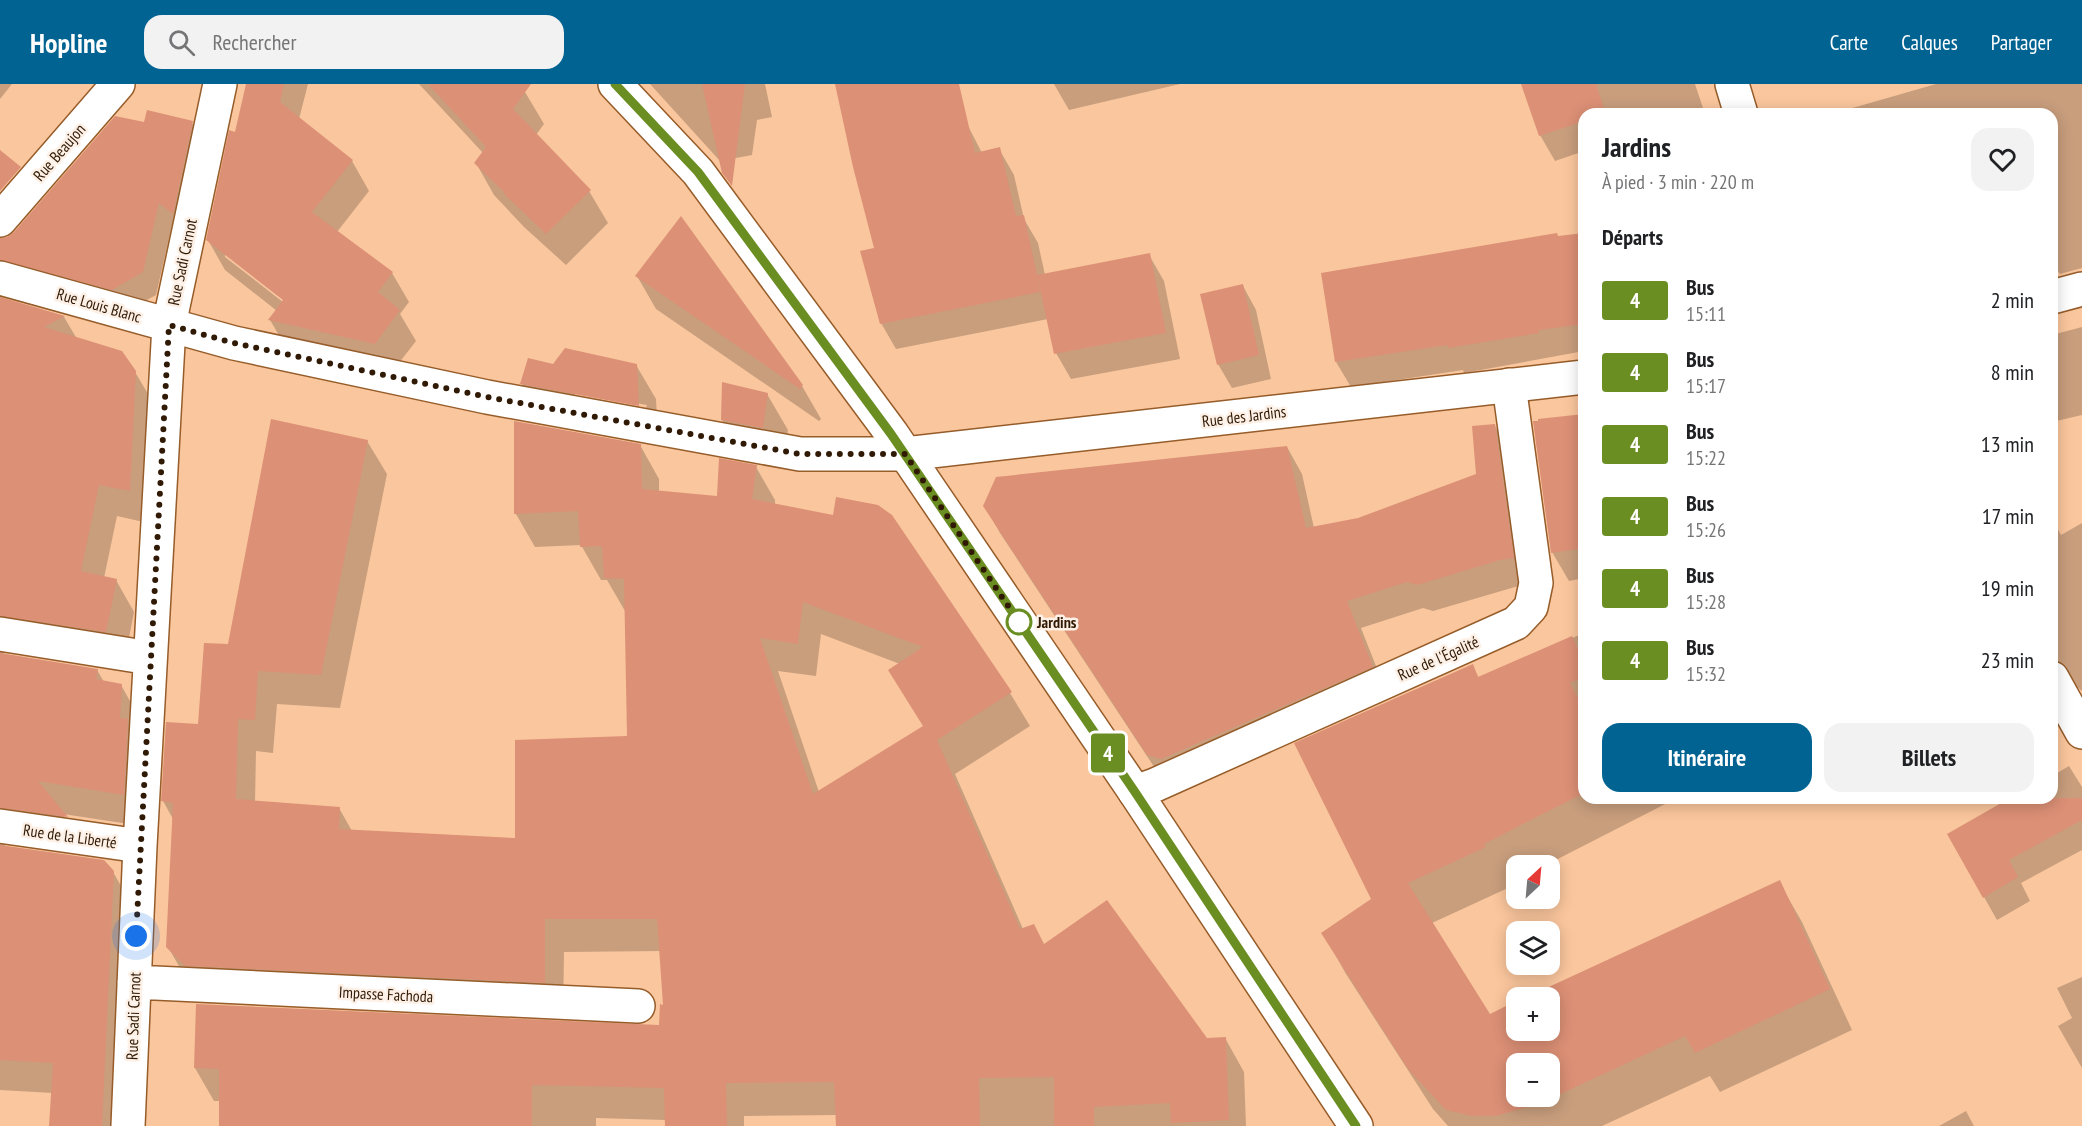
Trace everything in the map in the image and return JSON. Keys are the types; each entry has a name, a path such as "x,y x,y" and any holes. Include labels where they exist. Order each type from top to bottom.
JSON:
{"street":[{"name":"Rue Beaujon","path":"0,220 118,84"},
{"name":"Rue Sadi Carnot","path":"128,1126 140,846 169,325 220,84"},
{"path":"615,84 698,172 905,454 1135,792 1356,1126"},
{"path":"1732,84 1739,108"},
{"name":"Rue Louis Blanc","path":"0,278 234,343 487,397 800,454 905,454"},
{"path":"2058,296 2082,290"},
{"name":"Rue des Jardins","path":"905,454 1578,378"},
{"name":"Rue de l'Égalité","path":"1135,792 1516,623 1532,607 1536,583 1509,385"},
{"path":"0,634 150,658"},
{"path":"2058,689 2082,732"},
{"name":"Rue de la Liberté","path":"0,826 140,846"},
{"name":"Impasse Fachoda","path":"134,982 638,1006"}],"building":[{"path":"246,84 284,84 280,102 353,160 312,212 393,272 378,292 400,310 375,344 268,320 283,300 206,240 229,130 235,132"},
{"path":"428,84 531,84 513,109 591,190 546,234 474,163 486,147"},
{"path":"702,84 745,84 732,186 722,173"},
{"path":"835,84 959,84 975,153 1000,147 1016,216 1024,215 1040,292 880,324 860,251 874,248"},
{"path":"1521,84 1596,84 1604,108 1578,108 1578,123 1539,136"},
{"path":"147,110 193,121 173,214 159,203 143,272 112,290 0,260 0,238 7,237 14,232 115,116 144,122"},
{"path":"0,150 21,167 0,191"},
{"path":"681,216 803,385 800,389 635,276"},
{"path":"1557,233 1558,236 1578,234 1578,325 1448,348 1448,345 1335,362 1321,273"},
{"path":"1150,253 1166,333 1054,354 1037,275"},
{"path":"1243,284 1259,355 1217,365 1200,294"},
{"path":"0,297 65,316 44,327 122,351 136,371 130,491 99,485 81,571 117,579 106,632 0,616"},
{"path":"565,348 637,364 639,406 520,384 528,358 553,364"},
{"path":"722,382 768,393 763,428 721,420"},
{"path":"1578,415 1578,549 1551,553 1533,421 1538,421 1538,419"},
{"path":"271,419 368,440 321,675 258,671 255,720 238,719 236,799 340,807 339,829 515,838 515,740 627,736 624,579 604,578 602,546 580,547 578,511 514,514 514,421 641,444 642,489 717,496 719,458 757,465 752,499 833,515 836,497 878,505 892,515 1012,692 937,740 1020,929 1034,924 1044,944 1107,900 1207,1038 1226,1037 1229,1120 1171,1123 1170,1103 1094,1107 1094,1126 1054,1126 1054,1077 979,1078 980,1126 836,1126 834,1082 726,1083 727,1126 665,1126 664,1088 532,1085 532,1126 219,1126 219,1069 194,1068 196,1004 659,1025 660,1004 663,1005 657,919 545,919 545,983 185,966 166,947 173,803 161,801 166,722 198,724 204,643 228,644","holes":["803,602 923,647 888,670 923,726 813,794 760,638 798,644"]},
{"path":"1495,424 1514,558 1500,560 1417,585 1407,582 1347,601 1373,667 1161,759 1147,755 983,506 996,477 1287,446 1306,528 1358,518 1476,474 1472,426"},
{"path":"1572,636 1578,649 1578,680 1570,683 1578,698 1578,796 1484,844 1486,847 1408,883 1490,1014 1506,1006 1506,1041 1560,1041 1560,987 1549,987 1780,880 1830,989 1695,1053 1685,1036 1560,1094 1560,1053 1506,1053 1506,1107 1528,1107 1495,1116 1472,1116 1446,1110 1408,1069 1321,933 1371,899 1294,743 1473,664 1478,677"},
{"path":"0,653 98,669 96,679 122,684 120,718 128,719 124,795 38,781 68,817 0,808"},
{"path":"2058,798 2082,798 2082,820 2009,860 2018,877 1983,898 1947,834 2000,804 2058,804"},
{"path":"0,845 104,860 114,871 102,1126 49,1126 53,1063 0,1060"}],"bus line":[{"name":"4","path":"615,84 698,172 891,434 1135,792 1356,1126"}],"place":[{"name":"Jardins","path":"1019,622"}],"route":[{"path":"136,936 169,325 234,343 487,397 800,454 905,454 1019,622"}]}
